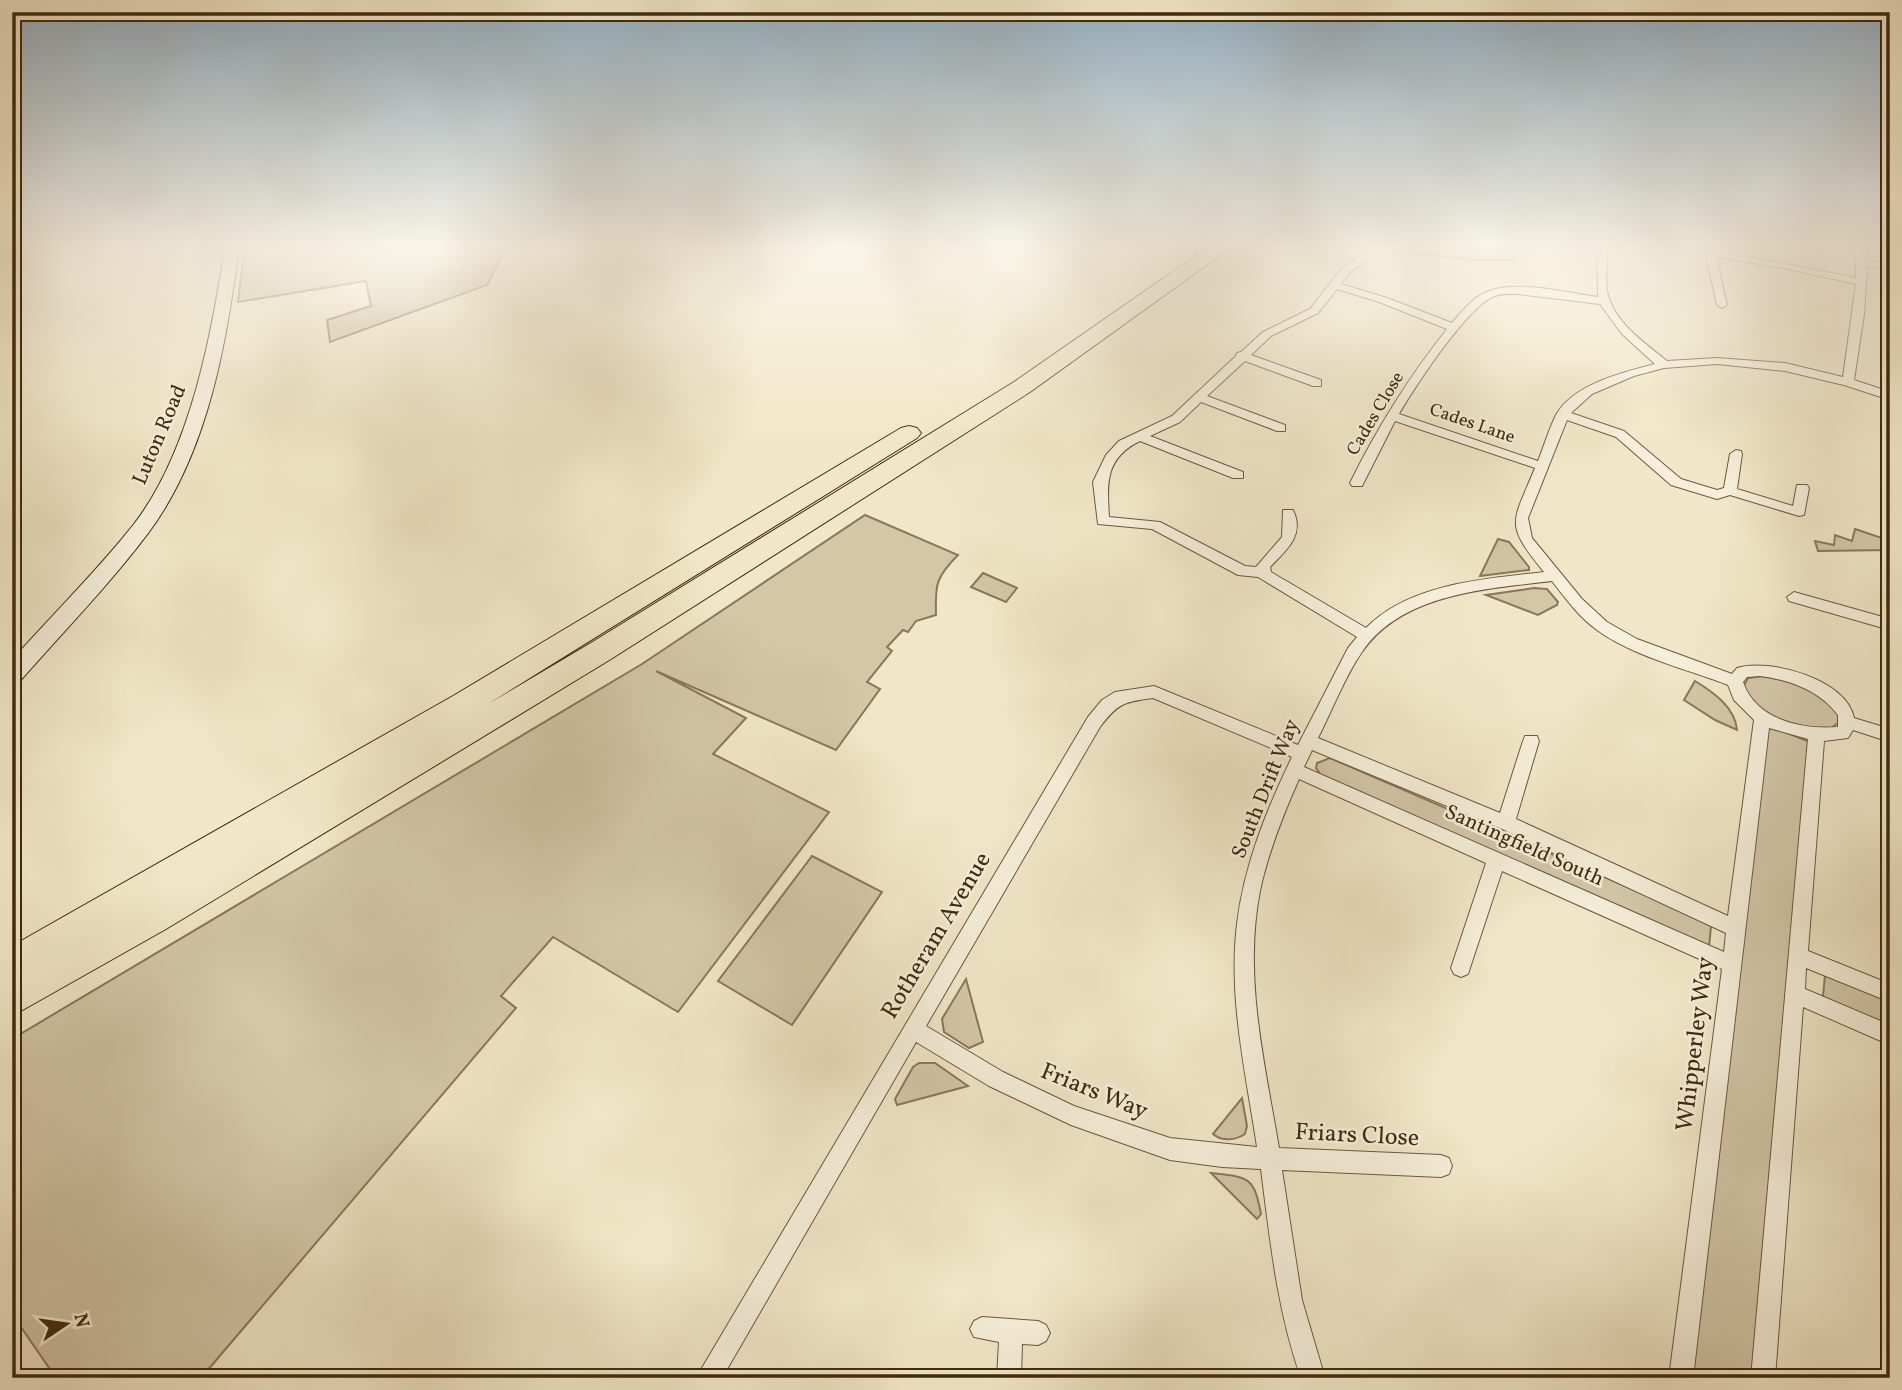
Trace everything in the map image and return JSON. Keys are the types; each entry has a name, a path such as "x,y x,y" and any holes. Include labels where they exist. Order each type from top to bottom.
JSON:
{"highway":[{"path":"12,965 142,893 509,679 1107,311"},
{"path":"12,998 154,918 601,651 1022,387 1131,311"}],"street":[{"name":"Luton Road","path":"12,675 142,527 174,473 205,386 223,311"},
{"path":"1263,572 1243,571 1155,525 1103,521 1100,482 1111,458 1124,444 1176,419 1241,355 1267,334 1314,311"},
{"path":"1406,311 1455,328"},
{"name":"Cades Close","path":"1357,482 1392,416 1469,311"},
{"path":"1610,311 1626,332 1664,365"},
{"path":"1848,382 1856,311"},
{"path":"1241,355 1317,383"},
{"path":"1735,681 1615,634 1591,617 1525,539 1521,525 1541,466 1563,414 1588,391 1664,365 1717,361 1785,367 1848,382 1890,396"},
{"path":"1200,398 1281,428"},
{"path":"1563,414 1620,434 1676,482 1717,495 1730,491 1799,512 1802,488"},
{"name":"Cades Lane","path":"1392,416 1541,466"},
{"path":"1141,436 1157,445 1238,475"},
{"path":"1730,491 1736,454"},
{"path":"1288,513 1292,533 1287,542 1263,566 1263,572 1268,578 1366,635"},
{"name":"South Drift Way","path":"1313,1378 1294,1319 1251,1040 1245,938 1251,893 1261,853 1303,755 1356,648 1366,635 1397,611 1434,595 1555,576"},
{"path":"1794,597 1890,625"},
{"path":"1760,670 1789,675 1832,698 1841,706 1847,722 1842,733 1816,736 1762,717 1736,692 1735,681 1742,673 1760,670"},
{"name":"Rotheram Avenue","path":"708,1378 1094,722 1108,704 1121,696 1154,692 1303,755"},
{"name":"Whipperley Way","path":"1681,1378 1762,717"},
{"path":"1847,722 1890,736"},
{"path":"1763,1378 1816,736"},
{"path":"1506,823 1531,741"},
{"name":"Santingfield South","path":"1303,755 1506,823 1737,928"},
{"name":"Santingfield South","path":"1303,755 1497,858 1733,965"},
{"path":"1461,968 1497,858"},
{"path":"1798,956 1890,993"},
{"path":"1795,994 1890,1034"},
{"name":"Friars Way","path":"913,1029 996,1079 1070,1115 1170,1149 1270,1159"},
{"name":"Friars Close","path":"1270,1159 1441,1166"},
{"path":"982,1329 1038,1333"},
{"path":"1009,1378 1011,1331"}],"shaded area":[{"path":"356,311 416,311 330,342 327,320"},
{"path":"865,515 958,555 945,569 938,582 936,615 916,621 908,632 903,630 887,647 892,651 867,682 880,689 836,750 656,671 746,718 713,754 829,812 678,1012 553,937 501,996 516,1008 201,1378 183,1378 177,1372 171,1378 56,1378 12,1314 12,1039 642,664"},
{"path":"1855,529 1882,538 1890,550 1818,551 1815,541 1834,545 1835,535 1852,541"},
{"path":"1498,539 1509,542 1529,570 1480,576"},
{"path":"983,573 1017,588 1006,602 971,587"},
{"path":"1534,588 1547,589 1558,602 1557,605 1538,615 1486,595"},
{"path":"1763,676 1797,684 1821,696 1837,712 1839,722 1830,729 1805,727 1769,714 1759,707 1743,687 1748,678"},
{"path":"1695,681 1728,707 1737,730 1715,720 1684,700"},
{"path":"1767,725 1810,742 1759,1378 1689,1378"},
{"path":"1330,758 1706,921 1711,926 1709,947 1323,778 1316,768 1317,763"},
{"path":"812,856 882,892 792,1025 718,981"},
{"path":"1825,976 1890,1002 1890,1029 1829,1002 1823,996"},
{"path":"966,979 983,1042 969,1048 944,1032 942,1019"},
{"path":"919,1063 935,1063 968,1086 897,1105 895,1099 913,1067"},
{"path":"1242,1098 1247,1126 1245,1134 1229,1139 1213,1134"},
{"path":"1211,1173 1241,1178 1252,1185 1261,1214 1257,1219"}]}
